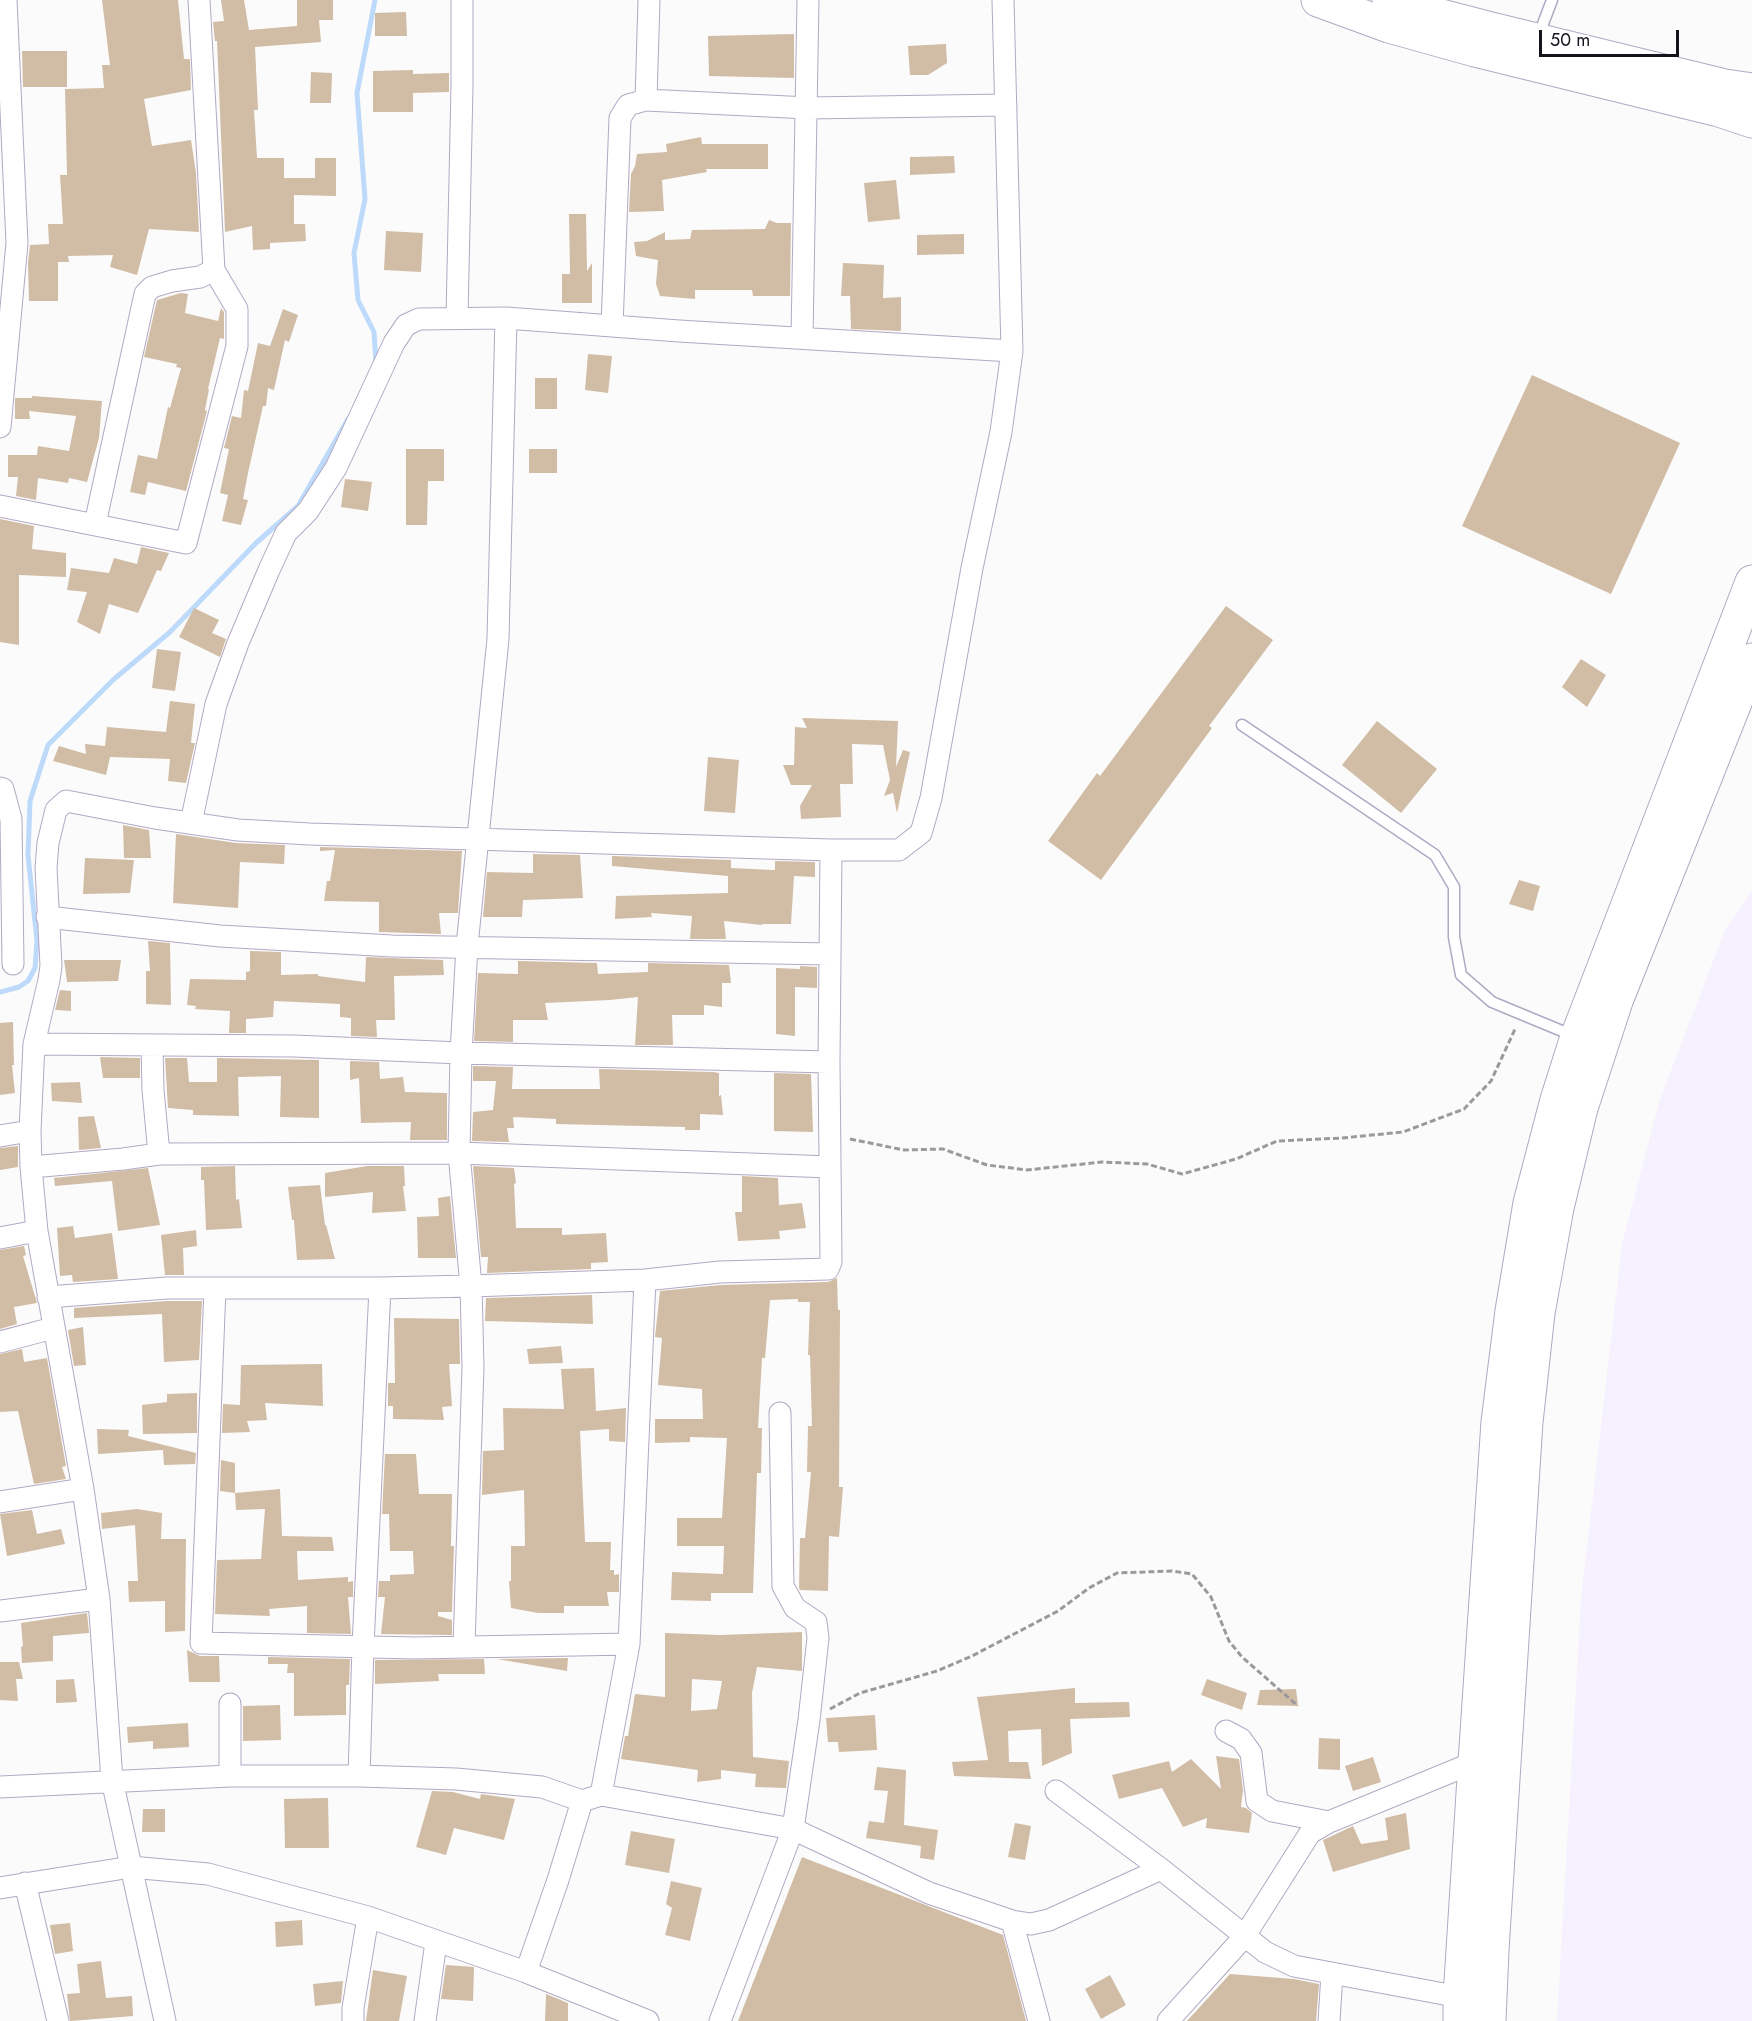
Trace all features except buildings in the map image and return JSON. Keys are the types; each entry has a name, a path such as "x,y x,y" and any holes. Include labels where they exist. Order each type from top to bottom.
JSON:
{"main road":[{"path":"1318,0 1389,26 1475,50 1719,110 1752,121"},
{"path":"1389,0 1422,11 1537,40 1725,86 1752,90"},
{"path":"1460,2009 1498,1422 1512,1311 1530,1203 1557,1100 1577,1037 1752,582"},
{"path":"1489,2021 1526,1422 1538,1313 1557,1208 1581,1108 1616,1001 1752,660"}],"street":[{"path":"0,427 17,243 6,0"},
{"path":"0,506 186,543 237,346 237,309 214,270 199,0"},
{"path":"457,317 462,0"},
{"path":"646,99 649,0"},
{"path":"802,338 808,108 808,0"},
{"path":"165,2021 112,1780 99,1599 83,1489 48,1297 31,1167 30,1131 34,1044 50,973 46,868 48,843 56,810 66,801 238,830 310,834 831,850 899,850 921,833 931,798 972,568 1001,432 1012,351 1003,0"},
{"path":"612,326 620,118 628,105 646,99 808,108 1006,105"},
{"path":"95,524 145,294 152,287 200,277 214,270"},
{"path":"191,823 216,704 238,643 286,533 308,511 336,468 394,343 406,325 419,318 506,318 1012,351"},
{"path":"464,1646 473,1367 471,1286 459,1153 461,1053 467,946 498,639 506,318"},
{"path":"0,788 3,789 11,819 13,964"},
{"path":"48,1297 156,1289 380,1288 645,1280 720,1272 828,1269 831,1262 829,954 831,850"},
{"path":"47,917 220,936 392,946 829,954"},
{"path":"34,1044 294,1046 461,1053 829,1062"},
{"path":"152,1044 153,1090 159,1154"},
{"path":"0,1136 30,1131"},
{"path":"31,1167 159,1154 459,1153 830,1167"},
{"path":"0,1238 38,1231"},
{"path":"526,1972 558,1880 591,1798 629,1644 645,1280"},
{"path":"215,1288 201,1643 415,1648 629,1644"},
{"path":"359,1776 380,1288"},
{"path":"0,1342 53,1328"},
{"path":"720,2021 793,1829 810,1720 818,1638 816,1622 795,1608 783,1586 780,1413"},
{"path":"0,1502 83,1489"},
{"path":"0,1611 99,1599"},
{"path":"230,1704 230,1776"},
{"path":"1226,1731 1241,1739 1251,1753 1257,1801 1272,1810 1329,1822"},
{"path":"1168,2021 1244,1936 1310,1833 1329,1822 1475,1762"},
{"path":"0,1787 230,1776 456,1779 542,1787 591,1798 793,1829 929,1893 1012,1921 1031,1924 1049,1920 1161,1869"},
{"path":"1056,1791 1161,1869 1265,1952 1294,1966 1460,2009"},
{"path":"0,1888 131,1867 208,1874 368,1917 526,1972 648,2021"},
{"path":"25,1883 58,2021"},
{"path":"353,2021 353,2008 368,1917"},
{"path":"1012,1921 1039,2021"},
{"path":"425,2021 436,1942"},
{"path":"1329,2021 1332,1974"}],"lane":[{"path":"1537,40 1552,0"},
{"path":"1242,725 1435,855 1454,887 1454,937 1461,975 1492,1002 1577,1037"}],"path":[{"path":"830,1136 904,1150 943,1149 987,1165 1027,1170 1102,1162 1147,1164 1182,1174 1236,1159 1277,1141 1403,1132 1464,1109 1491,1082 1521,1014"},
{"path":"810,1720 860,1693 937,1671 972,1656 1058,1611 1089,1588 1117,1573 1172,1571 1192,1574 1211,1597 1229,1641 1242,1657 1298,1706"}],"shaded area":[{"path":"1752,891 1752,2021 1557,2021 1581,1599 1622,1244 1660,1099 1725,930"}],"waterway":[{"path":"375,0 357,93 365,199 354,253 358,300 374,332 376,362"},
{"path":"0,992 19,987 28,981 35,968 37,941 28,855 30,801 48,745 113,680 170,632 256,543 298,506 348,419"}]}
